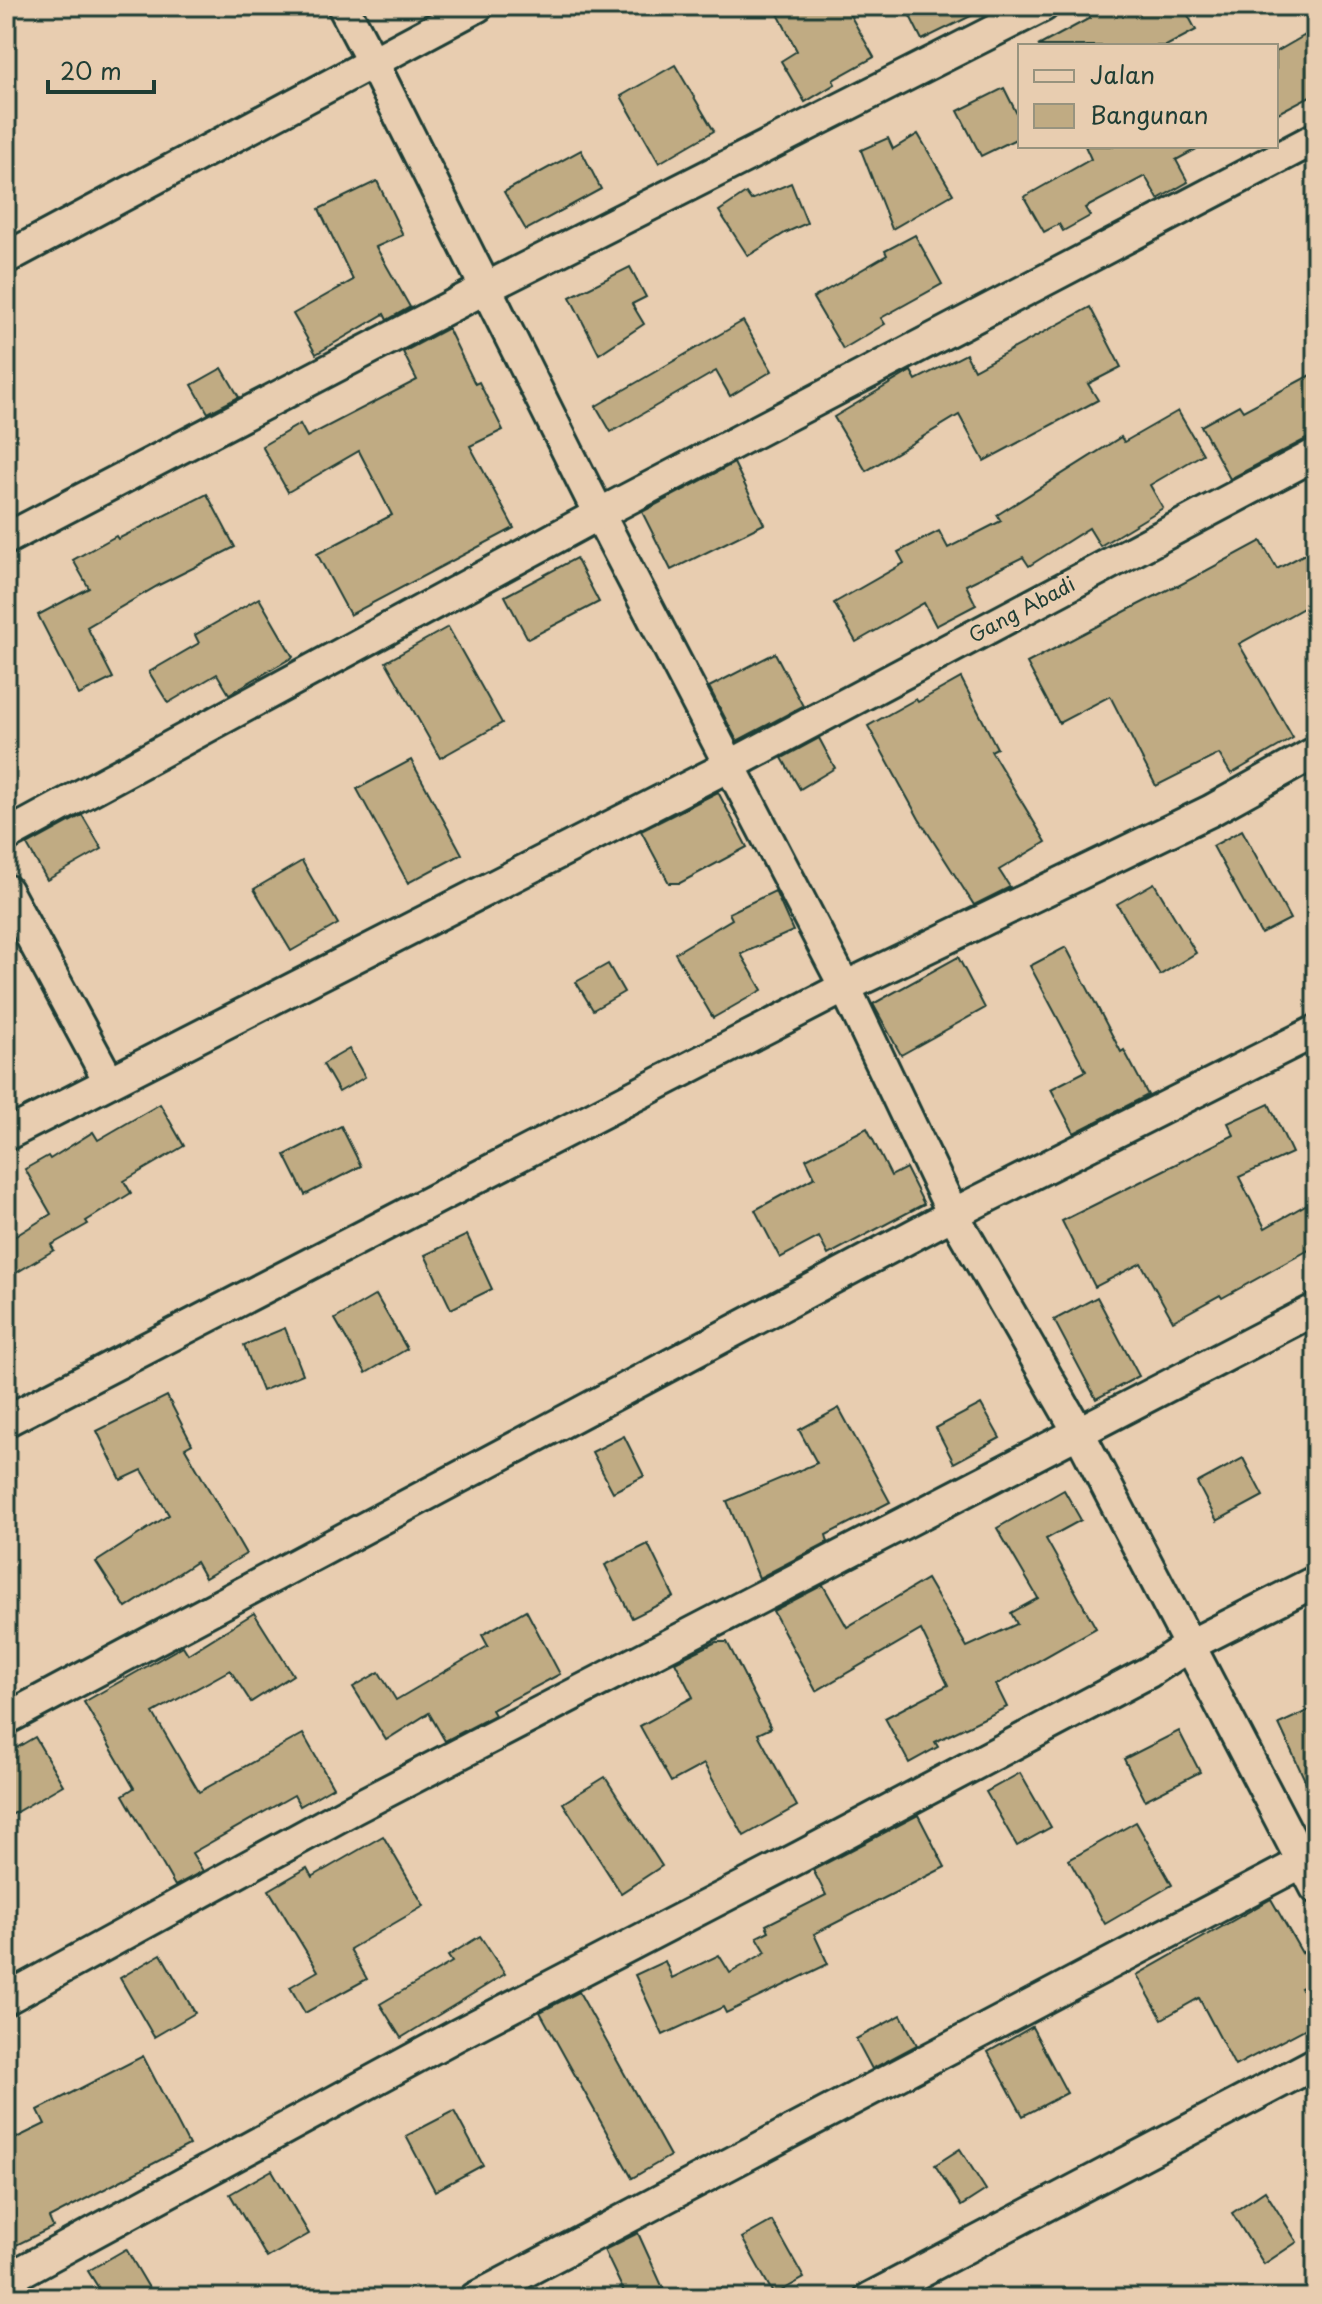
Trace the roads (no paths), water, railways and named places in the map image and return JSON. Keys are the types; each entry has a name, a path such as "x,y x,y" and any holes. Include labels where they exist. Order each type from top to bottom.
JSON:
{"street":[{"path":"343,6 599,514 845,987 953,1214 1079,1433 1311,1869 475,2298"},
{"path":"6,258 478,6"},
{"path":"6,539 486,288 1043,6"},
{"path":"6,836 599,514 1316,138"},
{"name":"Gang Abadi","path":"6,1135 729,766 1316,454"},
{"path":"6,1421 845,987 1210,811 1316,752"},
{"path":"6,890 109,1081"},
{"path":"6,1719 953,1214 1316,1031"},
{"path":"6,1999 353,1809 1316,1309"},
{"path":"6,2280 457,2035 787,1864 1149,1672 1190,1645 1316,1581"},
{"path":"870,2298 1316,2063"}]}
